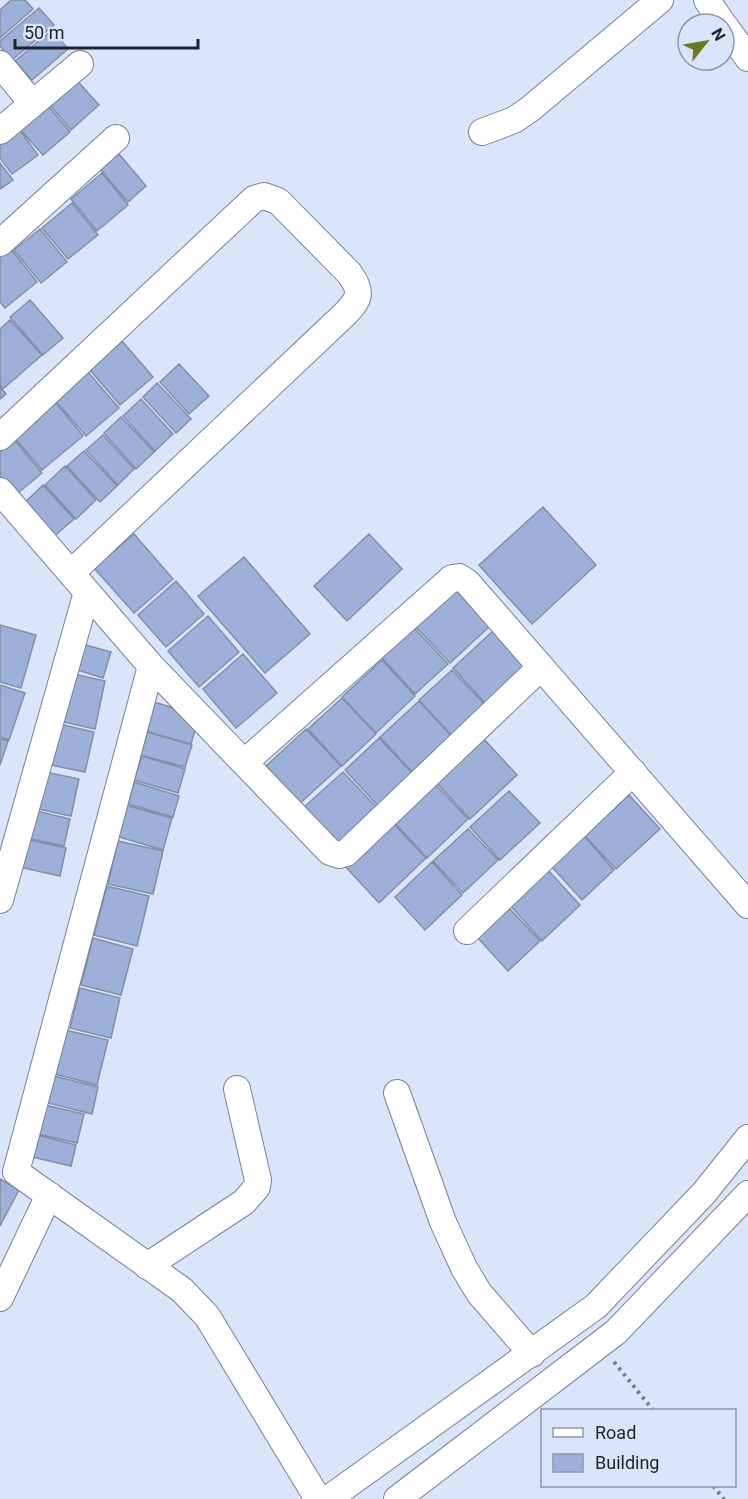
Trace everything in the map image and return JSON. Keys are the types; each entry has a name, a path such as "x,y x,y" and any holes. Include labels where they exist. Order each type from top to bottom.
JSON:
{"street":[{"path":"482,132 514,120 530,109 660,0"},
{"path":"707,0 717,12"},
{"path":"0,64 32,103"},
{"path":"0,131 80,64"},
{"path":"0,243 116,138"},
{"path":"0,437 254,199 264,196 278,201 349,273 357,285 359,295 354,305 79,582 0,900"},
{"path":"0,491 152,666 330,852 339,855 346,853 541,668"},
{"path":"245,762 452,578 459,577 467,582 748,905"},
{"path":"152,666 8,1168 182,1290 207,1316 318,1499"},
{"path":"467,931 633,772"},
{"path":"147,1266 244,1202 257,1187 258,1180 237,1089"},
{"path":"397,1093 448,1233 464,1268 479,1293 532,1353"},
{"path":"328,1499 596,1306 704,1193 748,1138"},
{"path":"729,1162 748,1178"},
{"path":"398,1499 601,1345 636,1313 748,1194"},
{"path":"0,1298 49,1195"}],"path":[{"path":"601,1345 652,1409"},
{"path":"715,1487 724,1499"}],"building":[{"path":"11,0 25,0 33,9 0,38 0,10"},
{"path":"39,8 54,25 12,60 0,46 0,41"},
{"path":"52,30 68,49 32,80 15,61"},
{"path":"73,76 99,105 71,130 46,100"},
{"path":"45,102 70,132 43,155 17,126"},
{"path":"19,129 38,155 12,174 0,158 0,143"},
{"path":"119,154 146,186 128,202 100,169"},
{"path":"0,163 13,180 0,189"},
{"path":"102,173 128,205 97,231 71,199"},
{"path":"72,203 98,235 68,259 42,228"},
{"path":"40,229 67,262 41,283 14,250"},
{"path":"11,249 37,282 5,308 0,302 0,257"},
{"path":"30,300 63,338 43,355 10,317"},
{"path":"10,320 42,355 3,389 0,385 0,329"},
{"path":"122,341 153,377 120,405 89,369"},
{"path":"179,364 209,396 189,414 160,382"},
{"path":"87,371 119,408 86,436 54,399"},
{"path":"157,383 191,419 176,433 143,397"},
{"path":"0,387 6,394 0,399"},
{"path":"141,399 173,434 155,451 123,416"},
{"path":"56,403 83,436 42,470 14,437"},
{"path":"121,417 154,452 136,469 104,433"},
{"path":"103,435 134,469 118,485 86,450"},
{"path":"12,437 42,473 12,498 0,484 0,446"},
{"path":"84,451 117,486 100,502 67,466"},
{"path":"65,466 96,500 76,519 45,485"},
{"path":"43,485 74,519 50,540 20,507"},
{"path":"543,507 596,565 532,624 479,565"},
{"path":"134,534 173,579 134,613 94,568"},
{"path":"369,534 402,569 347,621 314,586"},
{"path":"244,557 310,634 265,673 198,596"},
{"path":"176,581 204,614 166,647 138,615"},
{"path":"455,589 490,626 450,663 415,626"},
{"path":"208,616 239,652 199,687 168,651"},
{"path":"0,625 36,635 21,688 0,682"},
{"path":"414,628 448,664 415,694 382,658"},
{"path":"494,630 527,665 486,704 453,668"},
{"path":"75,642 111,652 103,678 68,667"},
{"path":"243,654 277,693 236,728 203,689"},
{"path":"382,660 415,696 376,733 342,697"},
{"path":"452,670 485,705 452,736 419,700"},
{"path":"65,672 105,681 95,729 55,720"},
{"path":"0,685 25,693 9,740 0,737"},
{"path":"342,698 376,734 342,766 308,729"},
{"path":"151,701 199,716 191,744 142,730"},
{"path":"419,701 453,738 414,774 380,737"},
{"path":"55,723 94,732 85,772 46,764"},
{"path":"306,729 341,766 298,805 264,768"},
{"path":"147,732 192,745 185,767 140,755"},
{"path":"379,738 414,775 379,807 345,770"},
{"path":"483,738 517,775 470,819 436,782"},
{"path":"0,739 8,741 0,765"},
{"path":"142,756 185,769 178,793 134,780"},
{"path":"41,771 79,779 71,816 33,808"},
{"path":"343,772 377,808 336,846 302,809"},
{"path":"134,782 179,796 173,817 128,804"},
{"path":"434,783 468,819 427,858 393,821"},
{"path":"509,791 540,823 500,860 470,827"},
{"path":"629,795 660,829 616,869 585,836"},
{"path":"125,805 172,818 163,850 116,836"},
{"path":"32,810 70,819 64,846 26,838"},
{"path":"391,821 426,858 379,903 344,865"},
{"path":"468,829 498,860 463,893 433,861"},
{"path":"584,836 614,870 582,900 551,866"},
{"path":"25,839 66,848 60,876 19,867"},
{"path":"118,841 163,851 153,894 108,884"},
{"path":"432,862 462,895 425,930 395,897"},
{"path":"547,869 580,905 542,941 509,904"},
{"path":"107,886 149,896 137,946 94,935"},
{"path":"509,908 540,941 508,971 477,937"},
{"path":"93,938 133,949 121,995 81,985"},
{"path":"80,988 120,998 111,1038 70,1028"},
{"path":"65,1030 108,1040 97,1085 55,1074"},
{"path":"54,1076 98,1087 92,1114 48,1103"},
{"path":"45,1105 84,1114 77,1143 38,1134"},
{"path":"37,1135 76,1145 71,1166 32,1157"},
{"path":"0,1179 19,1190 0,1226"}]}
